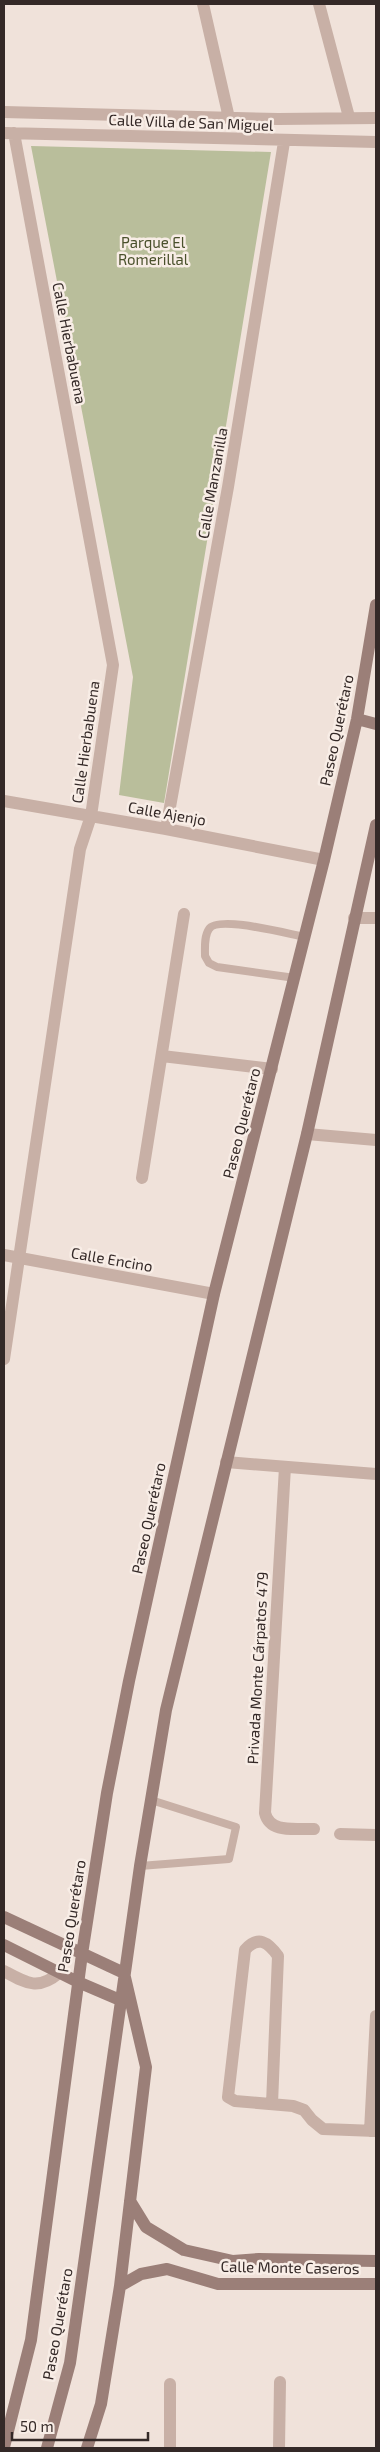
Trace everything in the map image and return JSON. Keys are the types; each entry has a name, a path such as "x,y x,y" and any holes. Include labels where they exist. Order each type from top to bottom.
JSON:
{"main road":[{"name":"Paseo Querétaro","path":"4,2447 31,2340 82,1954 107,1793 129,1681 214,1294 324,860 356,719 376,605"},
{"path":"356,719 376,724"},
{"name":"Paseo Querétaro","path":"47,2448 70,2362 120,2000 166,1710 307,1134 376,825"},
{"path":"4,1917 124,1973 146,2067 120,2286 101,2404 87,2448"},
{"path":"4,1945 59,1973 120,2000"},
{"name":"Calle Monte Caseros","path":"130,2201 146,2227 184,2250 233,2261 260,2259 376,2261"},
{"name":"Calle Monte Caseros","path":"120,2286 141,2274 167,2269 218,2284 376,2284"}],"street":[{"path":"203,4 229,118"},
{"path":"319,4 349,117"},
{"name":"Calle Villa de San Miguel","path":"4,112 229,118 376,118"},
{"name":"Calle Villa de San Miguel","path":"9,133 284,142 376,142"},
{"name":"Calle Hierbabuena","path":"4,1359 80,849 91,816 113,665 9,133"},
{"name":"Calle Manzanilla","path":"166,829 228,487 284,142"},
{"name":"Calle Ajenjo","path":"4,801 166,829 324,860"},
{"path":"142,1178 184,914"},
{"path":"354,918 376,918"},
{"path":"162,1056 272,1069"},
{"path":"307,1134 376,1140"},
{"name":"Calle Encino","path":"4,1255 214,1294"},
{"path":"226,1462 376,1474"},
{"name":"Privada Monte Cárpatos 479","path":"285,1468 265,1813 267,1822 273,1827 314,1829"},
{"path":"340,1834 376,1835"},
{"path":"272,2104 278,1956 271,1945 262,1940 252,1942 245,1950 228,2097 235,2101 293,2106 304,2110 323,2129 373,2131 376,2016"},
{"path":"4,1971 32,1984 48,1983 59,1973"},
{"path":"279,2448 280,2382"},
{"path":"170,2384 170,2448"}],"lane":[{"path":"295,978 217,966 209,963 205,956 207,932 212,926 219,923 234,923 305,937"},
{"path":"140,1866 229,1859 236,1827 151,1800"}],"green space":[{"name":"Parque El Romerillal","path":"31,146 271,152 164,803 119,795 133,677"}]}
